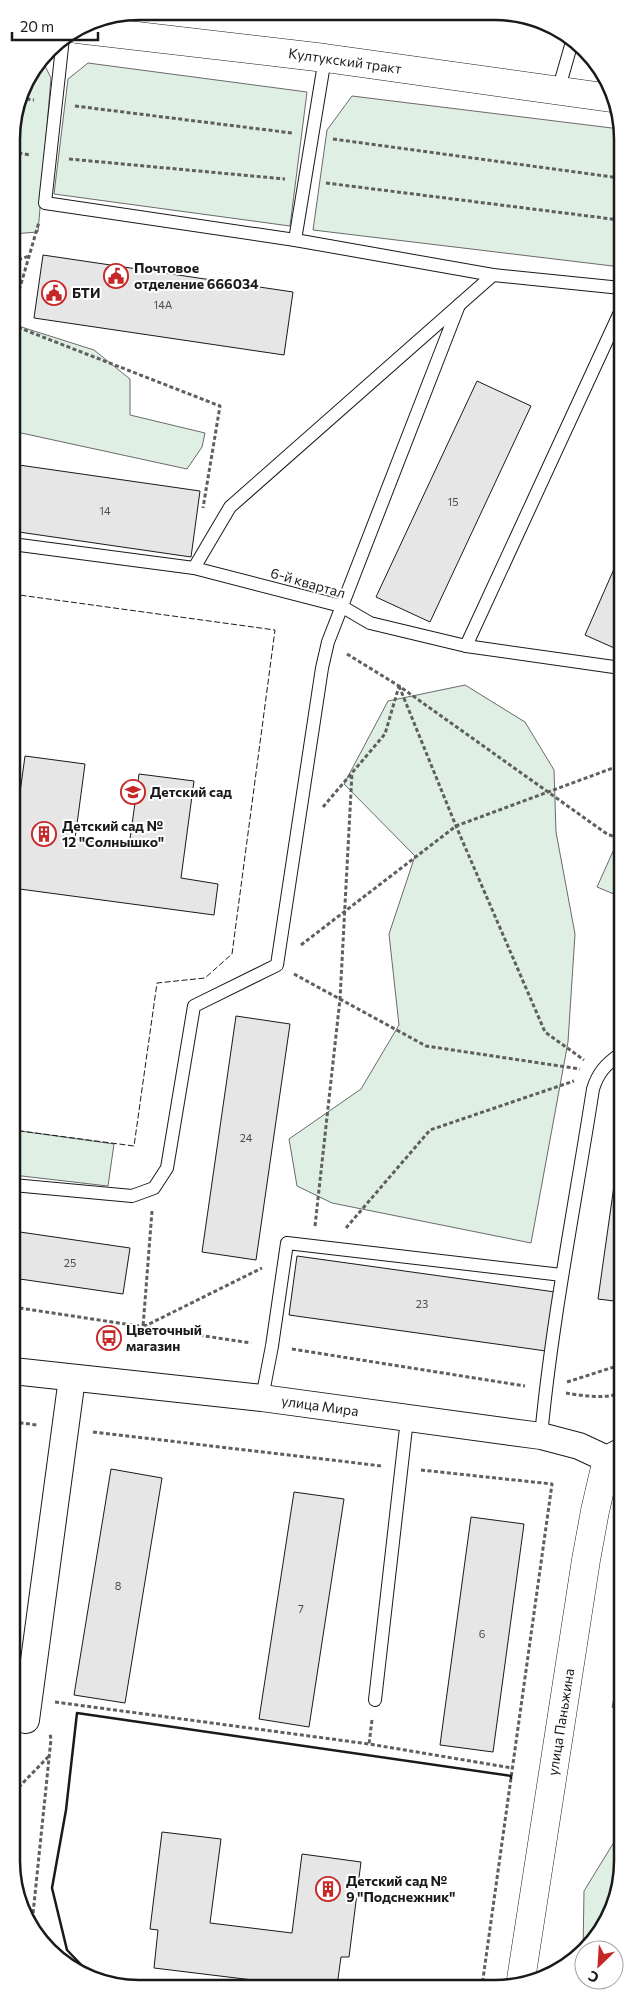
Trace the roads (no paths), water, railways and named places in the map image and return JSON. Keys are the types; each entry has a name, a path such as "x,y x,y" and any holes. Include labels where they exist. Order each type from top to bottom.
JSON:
{"main road":[{"name":"Култукский тракт","path":"90,30 325,58 607,97"},
{"name":"улица Паньжина","path":"521,1977 594,1511 614,1458"}],"street":[{"name":"улица Мира","path":"20,1372 262,1398 541,1436 614,1455"},
{"path":"23,1712 72,1378"}],"lane":[{"path":"558,92 571,47"},
{"path":"62,48 45,203 296,240 493,275 614,287"},
{"path":"296,240 325,58"},
{"path":"194,568 230,507 493,275"},
{"path":"20,1186 132,1196 154,1188 168,1168 194,1006 276,965 322,668 328,642 460,305"},
{"path":"466,646 614,325"},
{"name":"6-й квартал","path":"20,545 194,568 341,606 370,623 466,646 614,667"},
{"path":"541,1436 545,1389 592,1089 600,1072 606,1064 614,1058"},
{"path":"262,1398 287,1243 562,1275"},
{"path":"375,1700 407,1418"}],"place":[{"name":"Почтовое отделение 666034","path":"116,276"},
{"name":"БТИ","path":"54,293"},
{"name":"Детский сад","path":"133,792"},
{"name":"Детский сад № 12 \"Солнышко\"","path":"44,834"},
{"name":"Цветочный магазин","path":"109,1338"},
{"name":"Детский сад № 9 \"Подснежник\"","path":"328,1889"}]}
